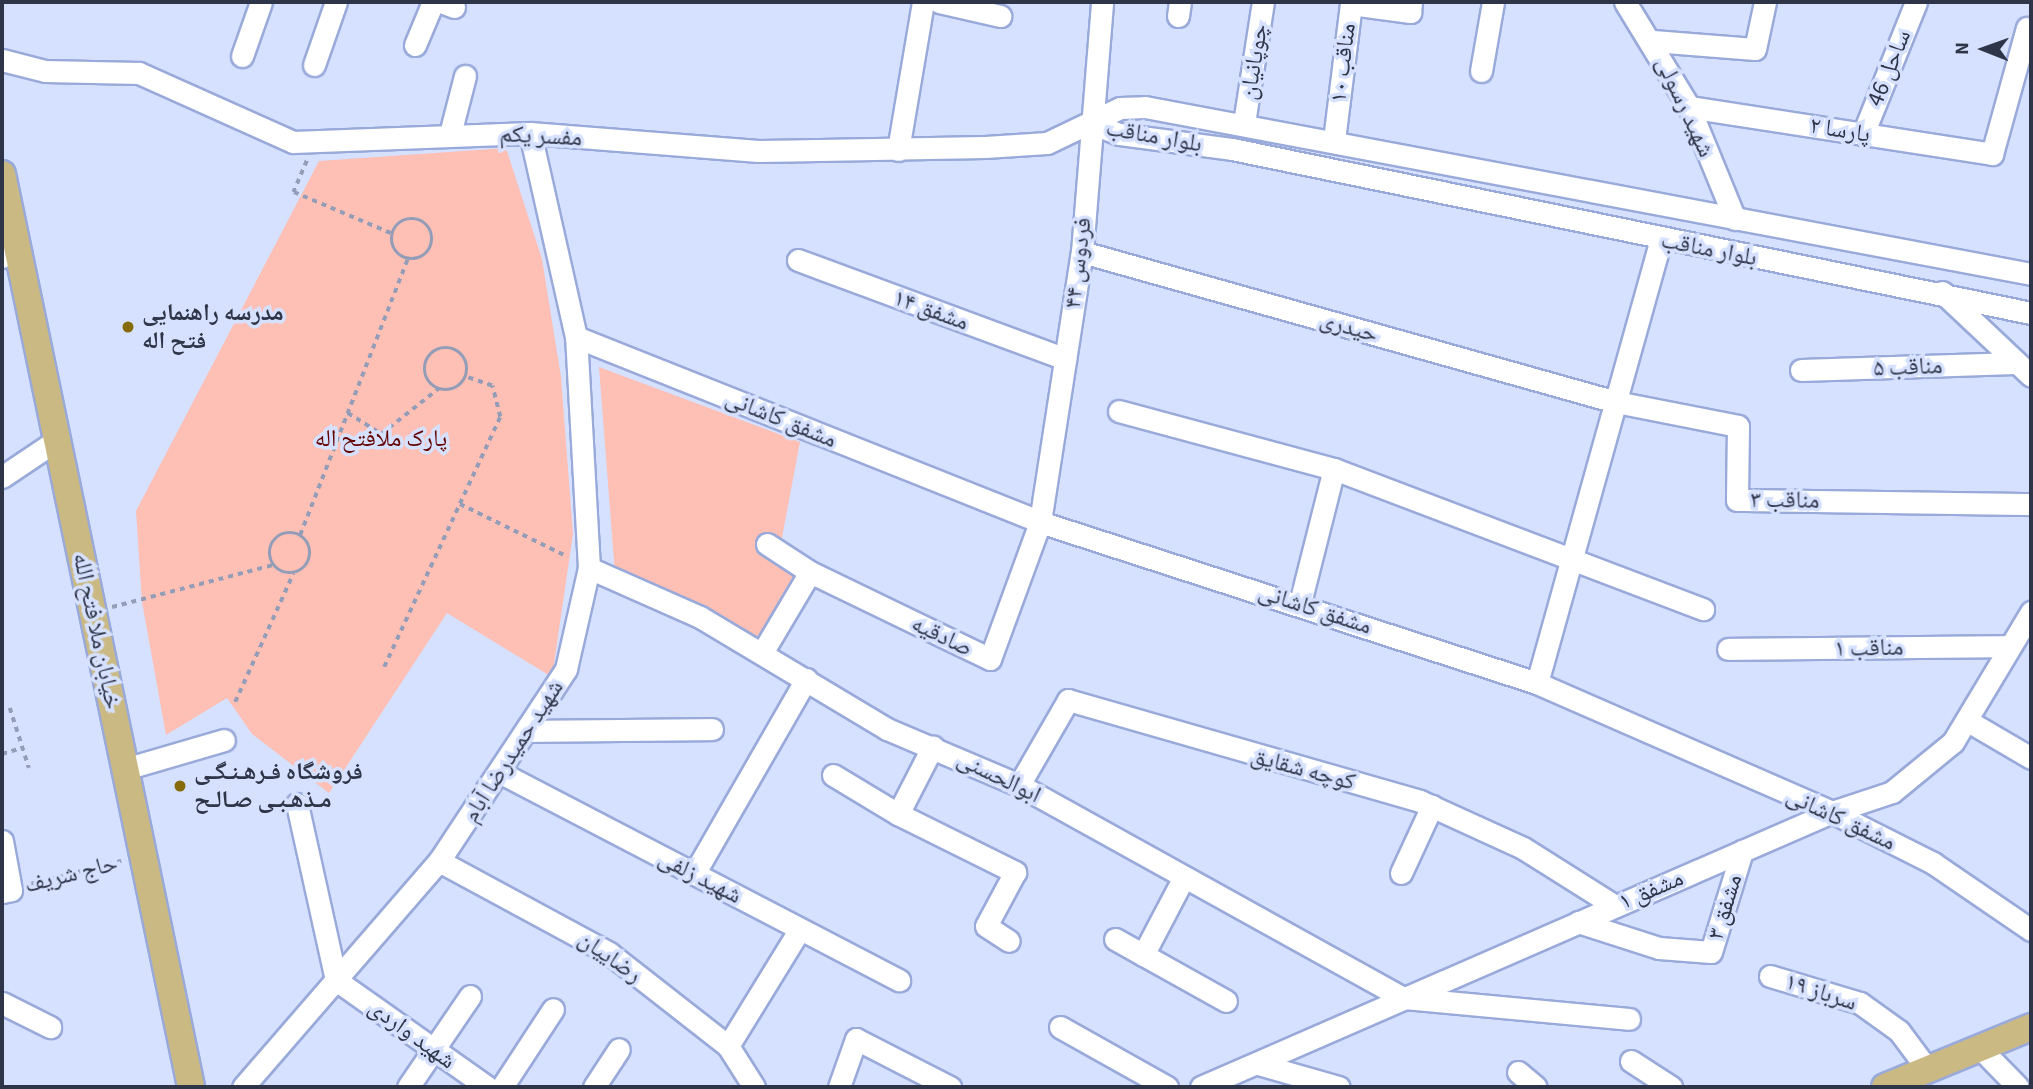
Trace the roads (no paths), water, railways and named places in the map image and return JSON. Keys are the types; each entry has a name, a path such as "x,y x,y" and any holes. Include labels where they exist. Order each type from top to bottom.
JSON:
{"main road":[{"name":"خیابان ملا فتح الله","path":"2,174 9,249 57,440 141,856 191,1087"},
{"path":"1885,1087 2031,1027"}],"street":[{"path":"242,56 261,2"},
{"path":"314,65 336,2"},
{"path":"898,150 923,2"},
{"path":"939,2 1000,16"},
{"name":"فردوس ۴۴","path":"1040,522 1082,252 1102,2"},
{"name":"چوپانیان","path":"1244,122 1262,2"},
{"path":"1481,71 1493,2"},
{"name":"شهید رسولی","path":"1625,2 1653,41 1689,107 1735,219"},
{"path":"1653,41 1755,49 1765,2"},
{"name":"ساحل 46","path":"1863,134 1916,2"},
{"path":"415,45 442,3"},
{"name":"مناقب ۱۰","path":"1334,139 1351,4 1411,7"},
{"name":"پارسا ۲","path":"1689,107 1992,154 2027,28"},
{"name":"مفسر یکم","path":"2,60 45,71 139,73 196,94 276,137 316,140 530,133 758,151 898,150 1046,143 1093,124"},
{"path":"450,134 465,76"},
{"name":"بلوار مناقب","path":"1093,124 1120,108 1144,107 1244,122 1735,219 2031,274"},
{"name":"بلوار مناقب","path":"1093,124 1661,240 1942,292 2031,313"},
{"name":"شهید حمیدرضا آبام","path":"243,1087 439,861 530,731 566,669 589,568 576,337 530,133"},
{"path":"1537,683 1661,240"},
{"name":"حیدری","path":"1082,252 1616,402"},
{"name":"مشفق ۱۴","path":"798,260 1065,359"},
{"path":"1942,292 2023,370"},
{"name":"مشفق کاشانی","path":"576,337 1040,522 1300,603 1537,683 1832,812 1933,863 2031,930"},
{"name":"مناقب ۵","path":"1801,370 2023,370"},
{"name":"مناقب ۳","path":"1616,402 1738,426 1738,500 2031,504"},
{"path":"1119,411 1334,469 1570,563 1703,609"},
{"path":"2,477 57,440"},
{"path":"1300,603 1334,469"},
{"name":"صادقیه","path":"767,544 810,572 990,659 1040,522"},
{"name":"ابوالحسنی","path":"589,568 700,617 887,729 933,746 1019,785 1405,998"},
{"path":"762,653 810,572"},
{"name":"مشفق ۱","path":"1201,1087 1832,812 1892,792 1941,757 1968,721 2031,612"},
{"name":"مناقب ۱","path":"1728,649 2010,646"},
{"path":"694,874 806,679"},
{"name":"کوچه شقایق","path":"1019,785 1068,700 1432,806 1523,848 1615,906"},
{"path":"1968,721 2031,758"},
{"path":"530,731 712,729"},
{"path":"125,769 224,740"},
{"path":"898,814 933,746"},
{"name":"شهید زلفی","path":"502,773 900,980"},
{"path":"834,775 898,814 1015,872 986,926 1009,941"},
{"path":"297,804 336,980"},
{"path":"1401,873 1432,806"},
{"path":"2,841 7,891"},
{"name":"مشفق ۳","path":"1578,922 1659,948 1711,952 1742,851"},
{"name":"رضاییان","path":"439,861 609,953 728,1046 754,1087"},
{"path":"1143,955 1184,877"},
{"path":"728,1046 800,929"},
{"path":"1115,939 1226,1001"},
{"name":"سرباز ۱۹","path":"1770,976 1860,1003 1899,1031 1928,1070"},
{"name":"شهید واردی","path":"336,980 487,1087"},
{"path":"408,1087 470,996"},
{"path":"1405,998 1629,1019"},
{"path":"2,1003 50,1027"},
{"path":"502,1087 553,1009"},
{"path":"1059,1027 1167,1087"},
{"path":"839,1087 856,1039 950,1087"},
{"path":"1980,1048 2018,1087"},
{"path":"594,1087 619,1049"},
{"path":"1631,1061 1671,1087"},
{"path":"1258,1064 1339,1087"},
{"path":"1518,1072 1536,1087"}],"place":[{"name":"مدرسه راهنمایی فتح اله","path":"128,327"},
{"name":"فروشگاه فـرهـنـگـی مـذهـبـی صـالـح","path":"180,786"}],"park label":[{"name":"پارک ملافتح اله","path":"381,439"}]}
